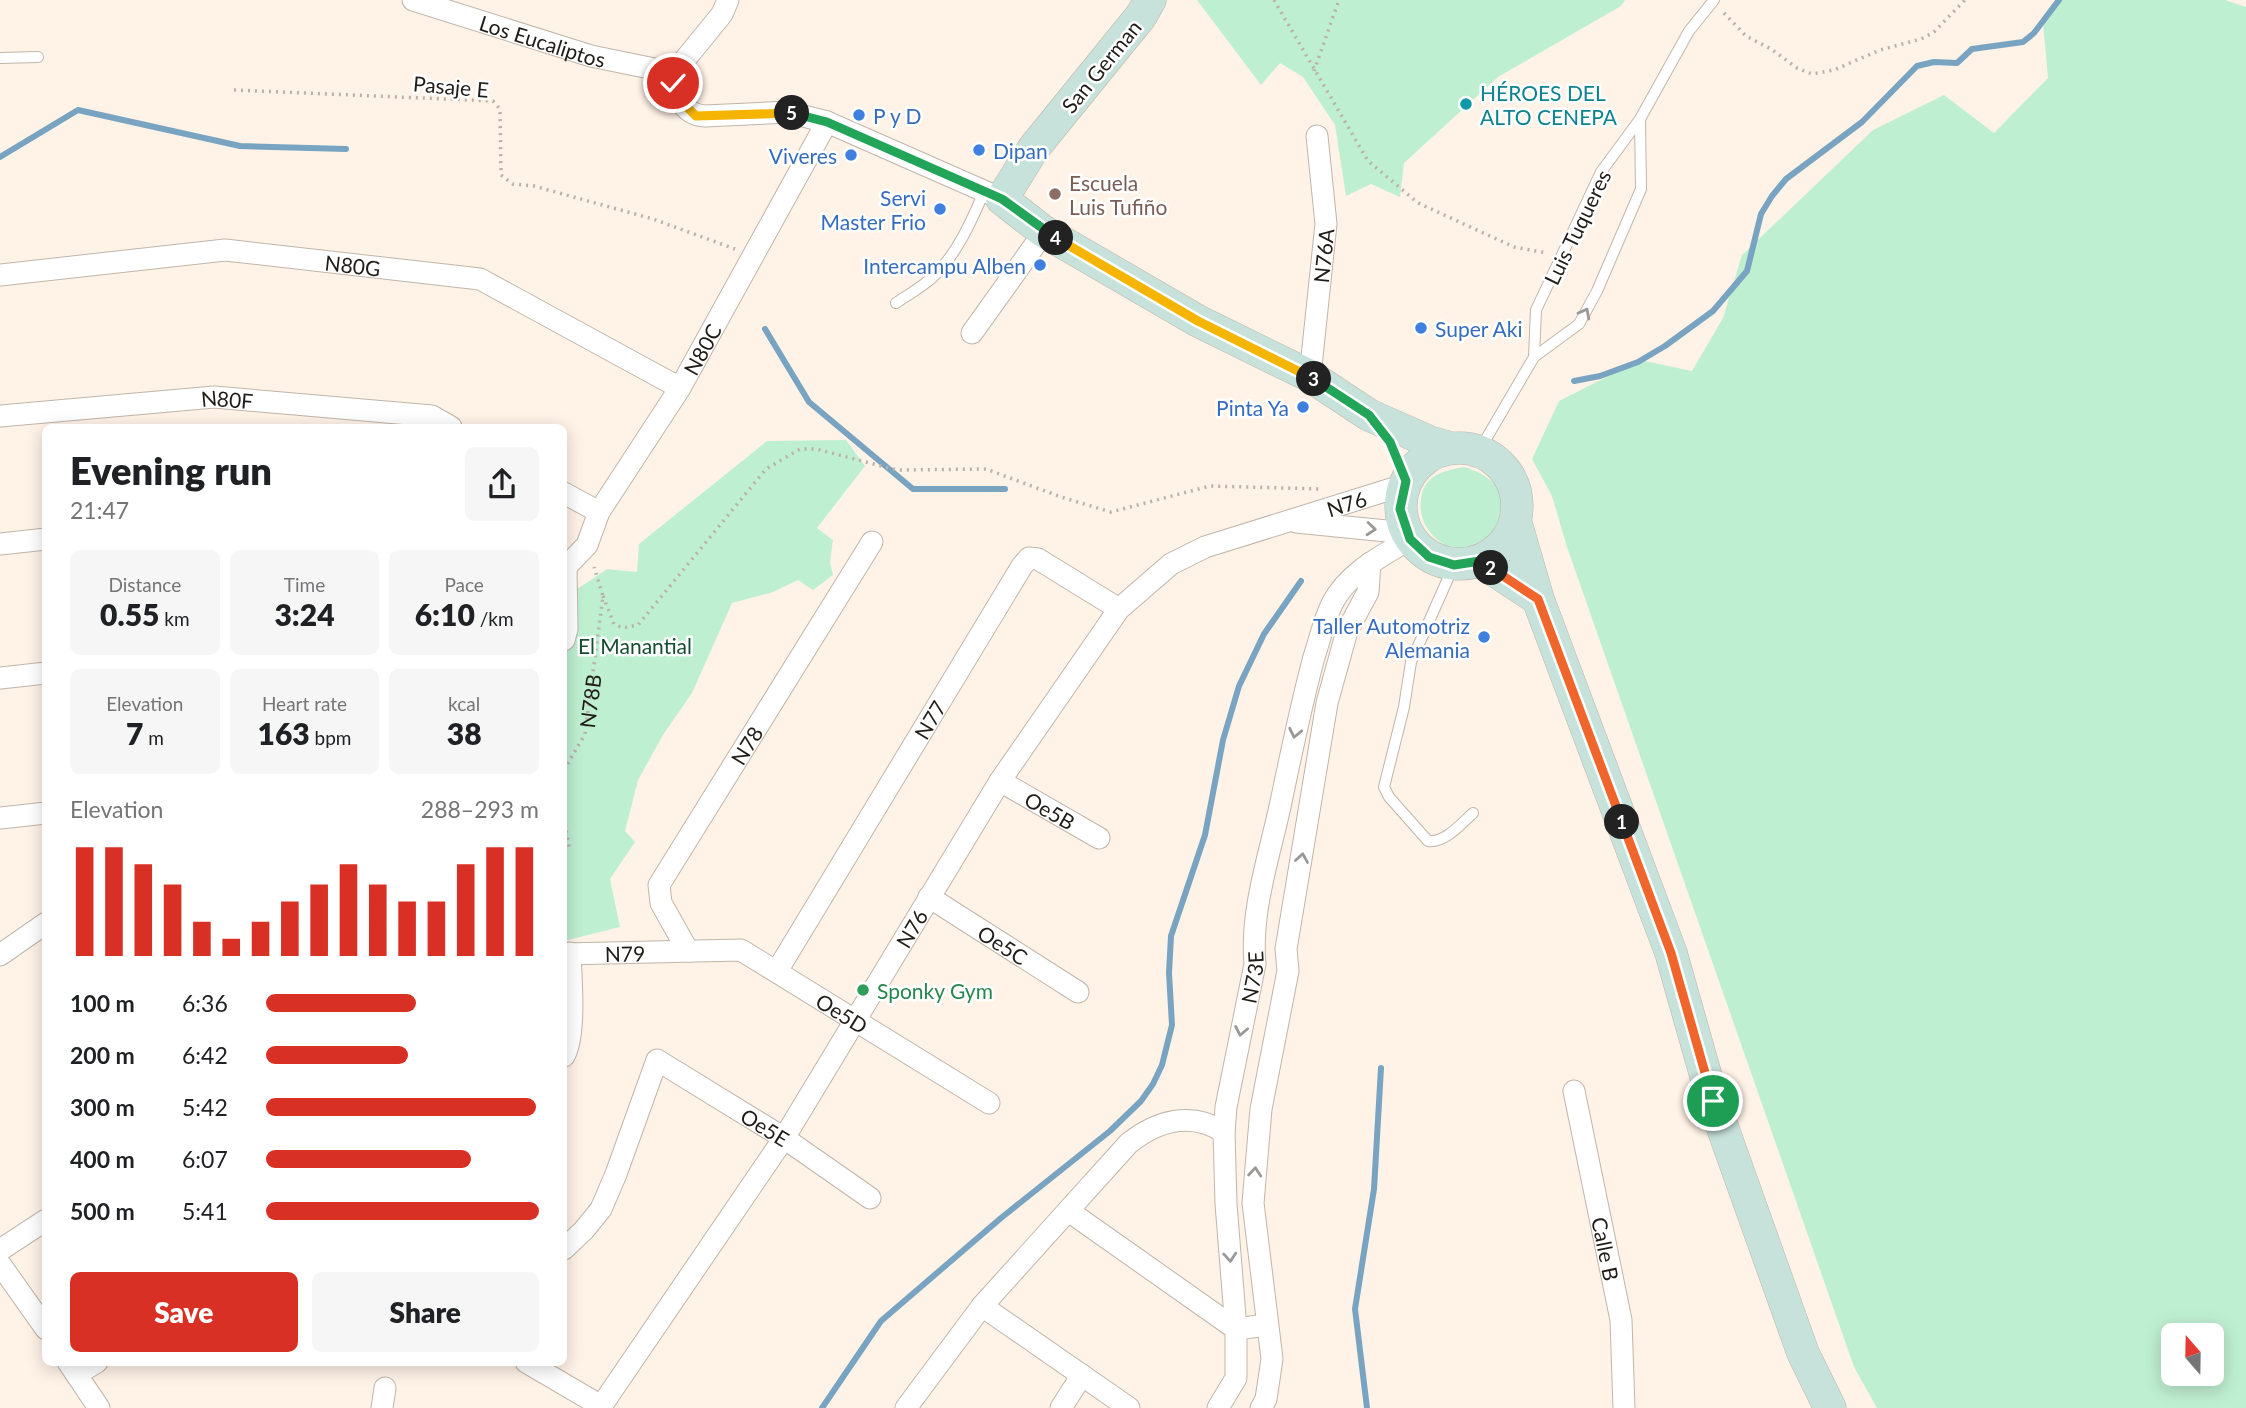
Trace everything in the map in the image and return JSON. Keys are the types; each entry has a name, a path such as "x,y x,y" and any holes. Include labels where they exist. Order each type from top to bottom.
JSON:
{"main road":[{"name":"San German","path":"993,196 1141,16 1150,0"},
{"path":"993,196 1042,230 1198,321 1310,376 1369,415 1430,442 1495,459 1508,472 1516,489 1516,523 1538,599 1671,953 1713,1101 1803,1353 1830,1408"},
{"path":"1369,415 1390,442 1405,483"},
{"path":"1465,449 1433,454 1417,465 1405,483 1400,509 1408,536 1429,557 1467,563 1538,599"},
{"path":"1467,563 1502,546 1516,523"}],"street":[{"name":"Los Eucaliptos","path":"414,0 590,56 674,72"},
{"path":"728,0 722,14 674,72 673,83 679,99 696,116 788,112 827,122 993,196"},
{"name":"N80C","path":"567,566 587,545 599,512 680,388 827,122"},
{"name":"N76A","path":"1310,376 1326,224 1317,136"},
{"path":"972,333 1037,242 1042,230"},
{"name":"N80G","path":"0,275 225,250 480,279 680,388"},
{"name":"N80F","path":"0,416 214,397 432,416 446,424"},
{"name":"N76","path":"601,1407 784,1138 1000,780 1119,609 1171,565 1205,547 1238,534 1287,522 1405,483"},
{"path":"567,495 599,512"},
{"name":"N76","path":"1287,522 1408,536"},
{"name":"N73E","path":"1218,1408 1236,1378 1236,1329 1226,1204 1226,1107 1255,964 1253,942 1259,904 1303,695 1333,601 1347,581 1408,536"},
{"path":"0,544 42,539"},
{"name":"N78","path":"688,951 661,903 659,885 872,542"},
{"name":"N77","path":"777,971 1029,558 1038,559 1119,609"},
{"name":"N73E","path":"1261,1408 1266,1399 1272,1359 1253,1203 1261,1109 1288,971 1286,949 1327,703 1347,631 1368,592 1370,563"},
{"path":"0,678 42,673"},
{"path":"1303,695 1327,703"},
{"name":"Oe5B","path":"1000,780 1099,838"},
{"path":"0,818 42,813"},
{"name":"Oe5C","path":"929,897 1078,992"},
{"path":"1259,904 1294,909"},
{"path":"0,955 42,926"},
{"path":"1253,942 1286,949"},
{"name":"Oe5D","path":"688,951 741,950 989,1104"},
{"name":"N79","path":"567,954 688,951"},
{"path":"567,954 567,1049"},
{"name":"Oe5E","path":"567,1245 601,1209 657,1060 784,1138 870,1198"},
{"name":"Calle B","path":"1574,1091 1621,1320 1624,1408"},
{"path":"906,1408 982,1306 1070,1212 1129,1143 1154,1126 1178,1121 1216,1127 1224,1132"},
{"path":"1070,1212 1236,1329 1268,1325"},
{"path":"0,1250 42,1223"},
{"path":"0,1264 42,1323"},
{"path":"982,1306 1129,1408"},
{"path":"533,1366 601,1407"},
{"path":"73,1368 99,1408"},
{"path":"1061,1408 1082,1375"}],"lane":[{"name":"Luis Tuqueres","path":"1534,357 1536,310 1601,172 1640,120 1689,32 1714,0"},
{"path":"0,58 38,57"},
{"path":"1465,449 1534,357 1579,324 1597,291 1641,189 1640,120"},
{"path":"896,303 932,279 949,259 974,216 993,196"},
{"path":"1467,563 1411,662 1404,707 1384,787 1389,797 1428,841 1436,842 1446,836 1473,813"}],"path":[{"path":"1274,0 1368,161 1418,203 1514,247 1563,256"},
{"path":"1314,71 1339,0"},
{"path":"1721,10 1746,36 1771,49 1797,68 1812,74 1834,70 1880,50 1921,39 1934,32 1965,0"},
{"name":"Pasaje E","path":"234,90 493,101 500,109 501,175 513,184 534,186 653,219 753,256"},
{"path":"603,596 614,624 623,628 638,625 766,469 800,449 816,449 897,470 986,469 1111,512 1210,486 1307,487 1339,492 1355,500"},
{"name":"N78B","path":"567,765 584,734 603,596 587,545"},
{"path":"567,835 569,847"}],"green space":[{"path":"1197,0 1625,0 1621,6 1498,77 1404,163 1400,197 1371,184 1346,196 1335,125 1303,77 1280,63 1261,85"},
{"path":"2062,0 2225,0 2246,7 2246,1408 1877,1408 1854,1367 1567,547 1552,496 1532,459 1559,401 1640,360 1692,371 1723,318 1742,255 1873,130 1944,95 1994,133 2048,78 2043,23"},
{"name":"El Manantial","path":"846,440 865,466 817,528 833,540 830,562 833,575 813,590 798,580 773,592 732,603 692,693 663,735 638,780 625,831 635,842 610,879 620,927 567,940 567,596 607,569 637,572 639,544 767,441"},
{"path":"1464,467 1476,471 1494,484 1504,501 1505,512 1498,535 1488,546 1463,552 1437,539 1427,528 1421,514 1421,499 1430,479"}],"waterway":[{"path":"1574,381 1600,376 1638,362 1713,311 1747,271 1761,214 1786,179 1862,122 1917,66 1934,62 1957,63 1972,49 2023,42 2034,33 2059,0"},
{"path":"0,157 78,110 240,146 346,149"},
{"path":"765,329 809,402 913,489 1005,489"},
{"path":"822,1408 881,1321 1001,1218 1110,1131 1141,1101 1153,1084 1162,1065 1172,1025 1169,973 1171,936 1205,835 1223,740 1239,686 1264,634 1301,581"},
{"path":"1367,1408 1355,1309 1374,1189 1381,1068"}],"place":[{"name":"HÉROES DEL ALTO CENEPA","path":"1466,104"},
{"name":"P y D","path":"859,115"},
{"name":"Dipan","path":"979,150"},
{"name":"Viveres","path":"851,155"},
{"name":"Escuela Luis Tufiño","path":"1055,194"},
{"name":"Servi Master Frio","path":"940,209"},
{"name":"Intercampu Alben","path":"1040,265"},
{"name":"Super Aki","path":"1421,328"},
{"name":"Pinta Ya","path":"1303,407"},
{"name":"Taller Automotriz Alemania","path":"1484,637"},
{"name":"Sponky Gym","path":"863,990"}],"route":[{"path":"673,83 679,99 696,116 788,112 827,122 1002,199 1042,230 1198,321 1310,376 1369,415 1390,442 1406,481 1400,509 1410,539 1429,557 1454,565 1480,561 1538,599 1671,953 1713,1101"}]}
